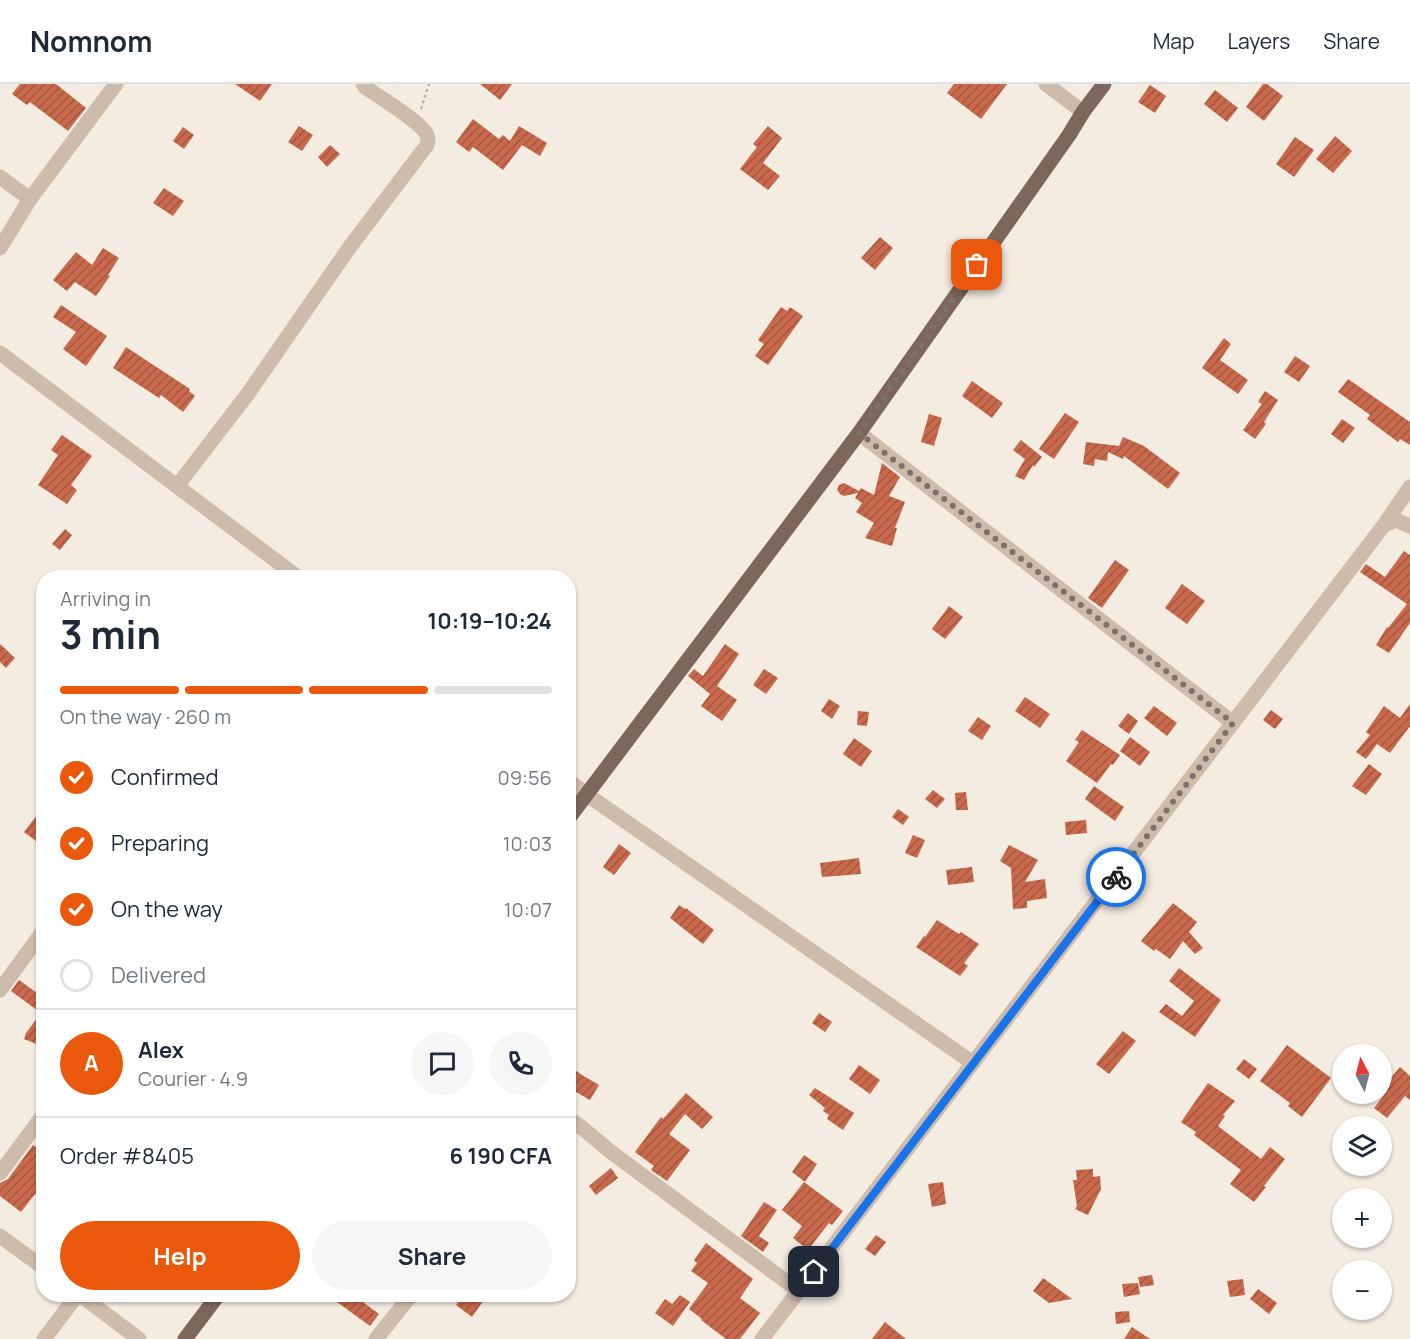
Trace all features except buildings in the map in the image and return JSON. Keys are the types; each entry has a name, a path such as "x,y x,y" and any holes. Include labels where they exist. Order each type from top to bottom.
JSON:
{"main road":[{"path":"576,808 859,433 1104,84"},
{"path":"185,1339 213,1302"}],"street":[{"path":"0,248 30,198 116,84"},
{"path":"177,486 247,395 349,248 427,145 426,133 417,124 363,84"},
{"path":"1046,84 1083,112"},
{"path":"0,177 30,198"},
{"path":"0,353 288,570"},
{"path":"859,433 1233,723"},
{"path":"762,1339 1384,525 1410,487"},
{"path":"1384,525 1396,520 1410,526"},
{"path":"576,786 974,1063"},
{"path":"0,990 36,941"},
{"path":"576,1124 620,1159 799,1291"},
{"path":"0,1173 36,1125"},
{"path":"0,1236 36,1262"},
{"path":"44,1339 73,1302"},
{"path":"90,1302 140,1339"},
{"path":"376,1339 406,1302"}],"path":[{"path":"417,124 429,84"}],"way so far":[{"path":"977,265 859,433 1233,723 1116,877"}],"route":[{"path":"814,1272 1116,877"}]}
